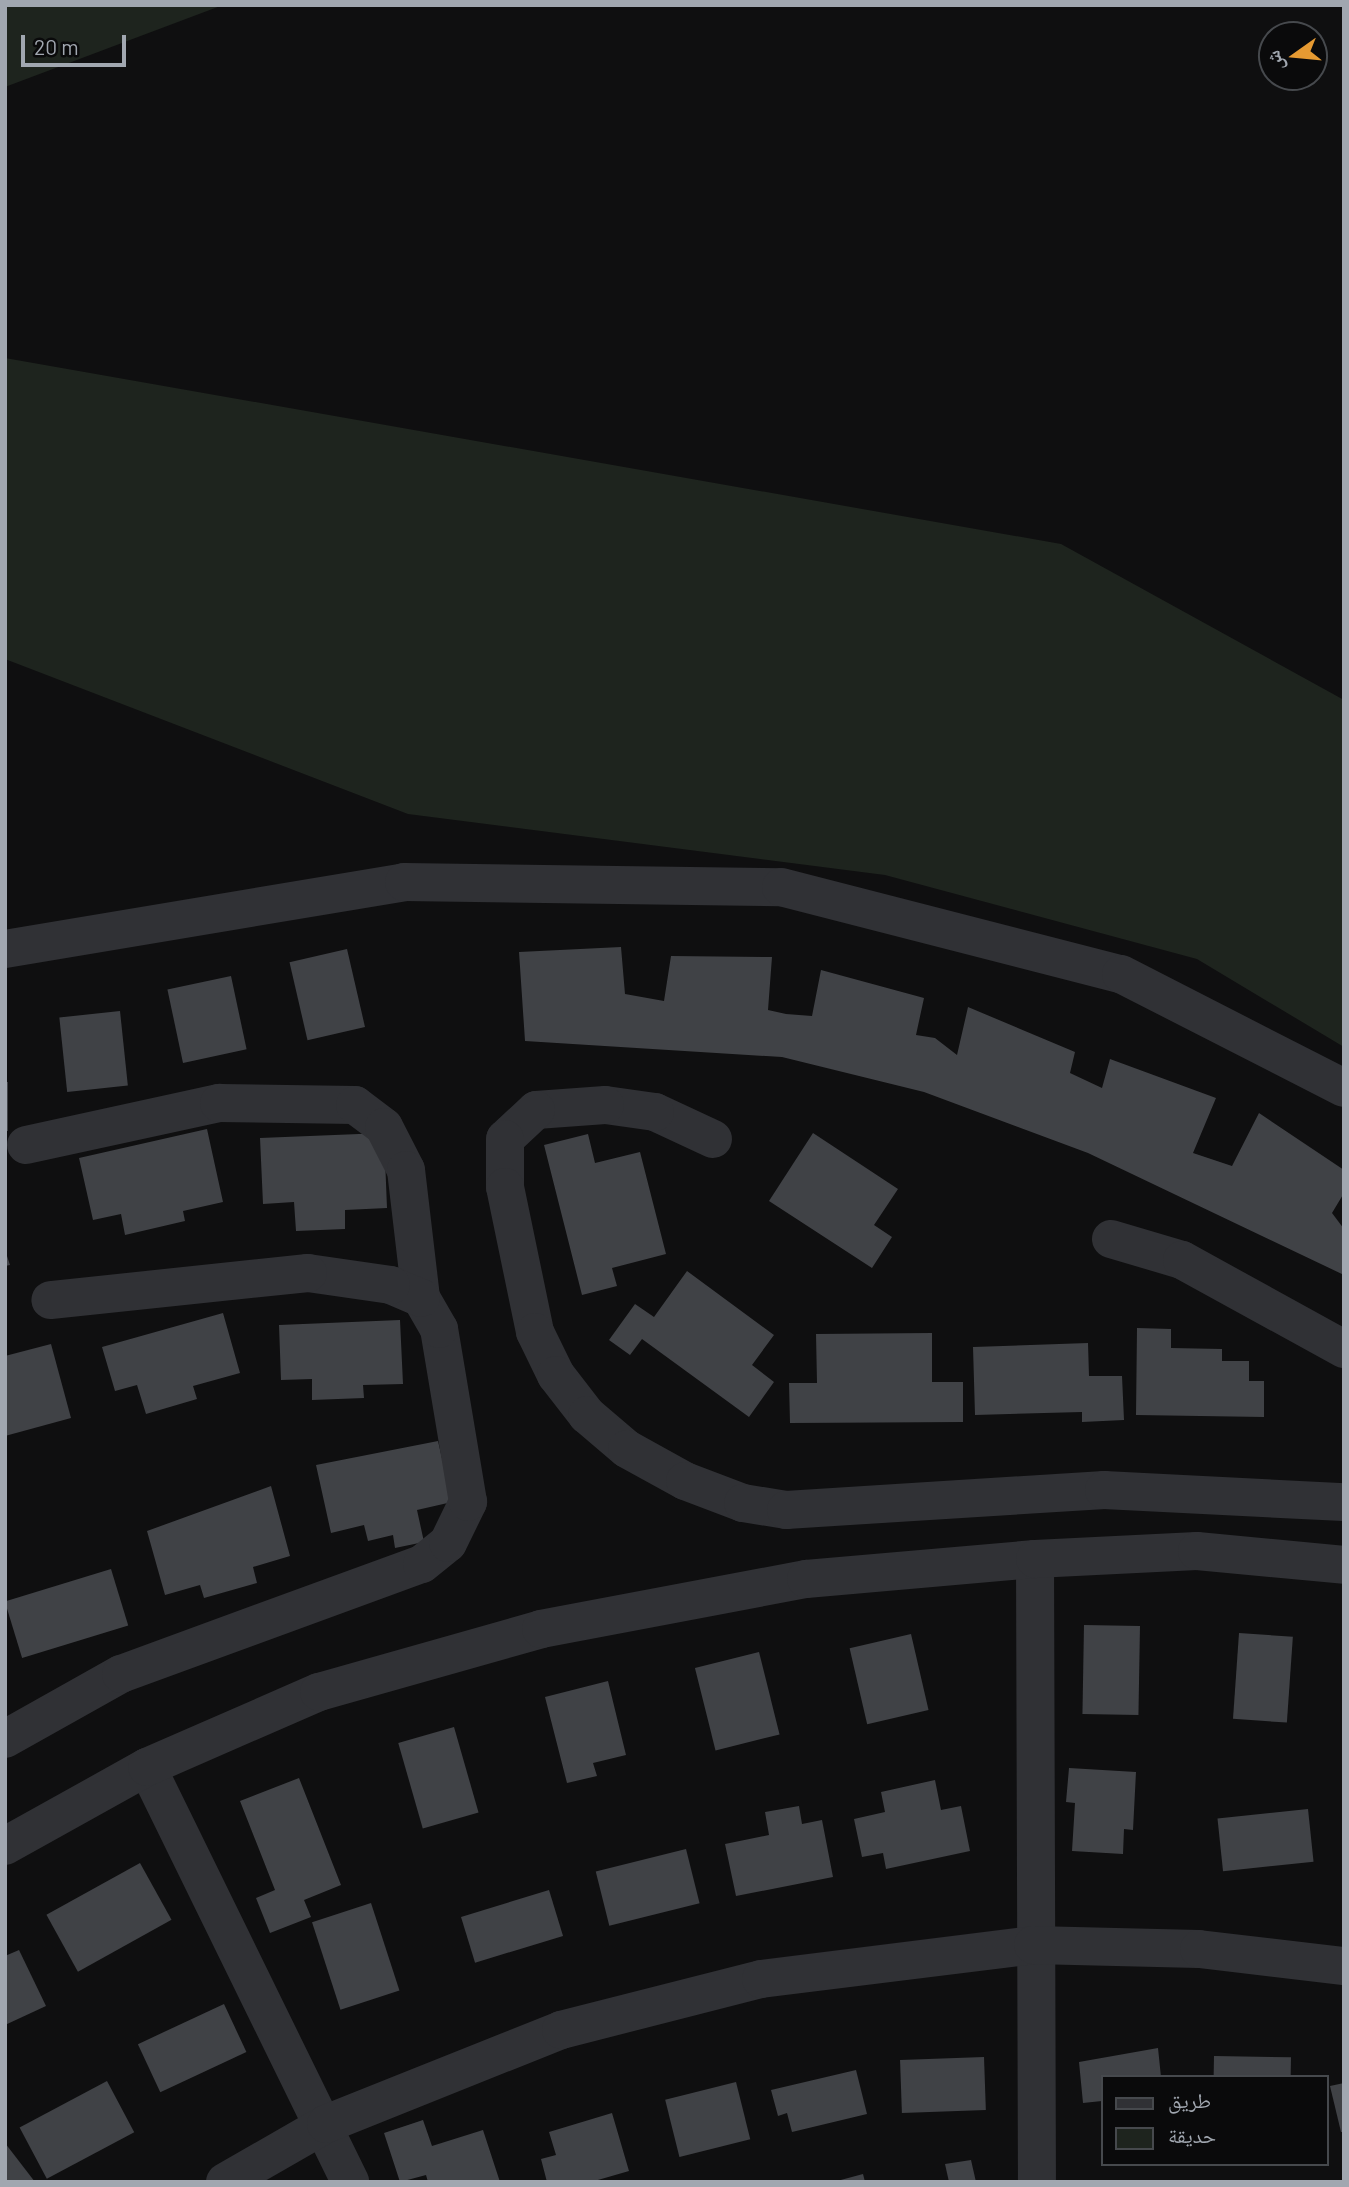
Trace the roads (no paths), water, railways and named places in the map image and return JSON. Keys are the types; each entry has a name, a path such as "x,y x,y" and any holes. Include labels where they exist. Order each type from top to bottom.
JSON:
{"street":[{"path":"5,949 404,882 781,887 1121,974 1344,1088"},
{"path":"5,1739 121,1674 422,1564 448,1543 468,1502 439,1329 421,1298 406,1170 384,1127 355,1105 219,1103 26,1145"},
{"path":"713,1139 655,1112 584,1105 536,1110 505,1139 503,1177 535,1332 580,1405 627,1449 685,1481 743,1503 786,1510 1104,1490 1344,1502"},
{"path":"1111,1239 1182,1260 1344,1349"},
{"path":"50,1300 308,1273 391,1285 421,1298"},
{"path":"5,1846 147,1767 318,1692 541,1629 806,1580 1035,1559 1197,1551 1344,1565"},
{"path":"1035,1559 1033,1945 1037,2182"},
{"path":"147,1767 327,2124 350,2182"},
{"path":"225,2182 327,2124 561,2030 748,1982 1033,1945 1199,1950 1344,1966"}]}
